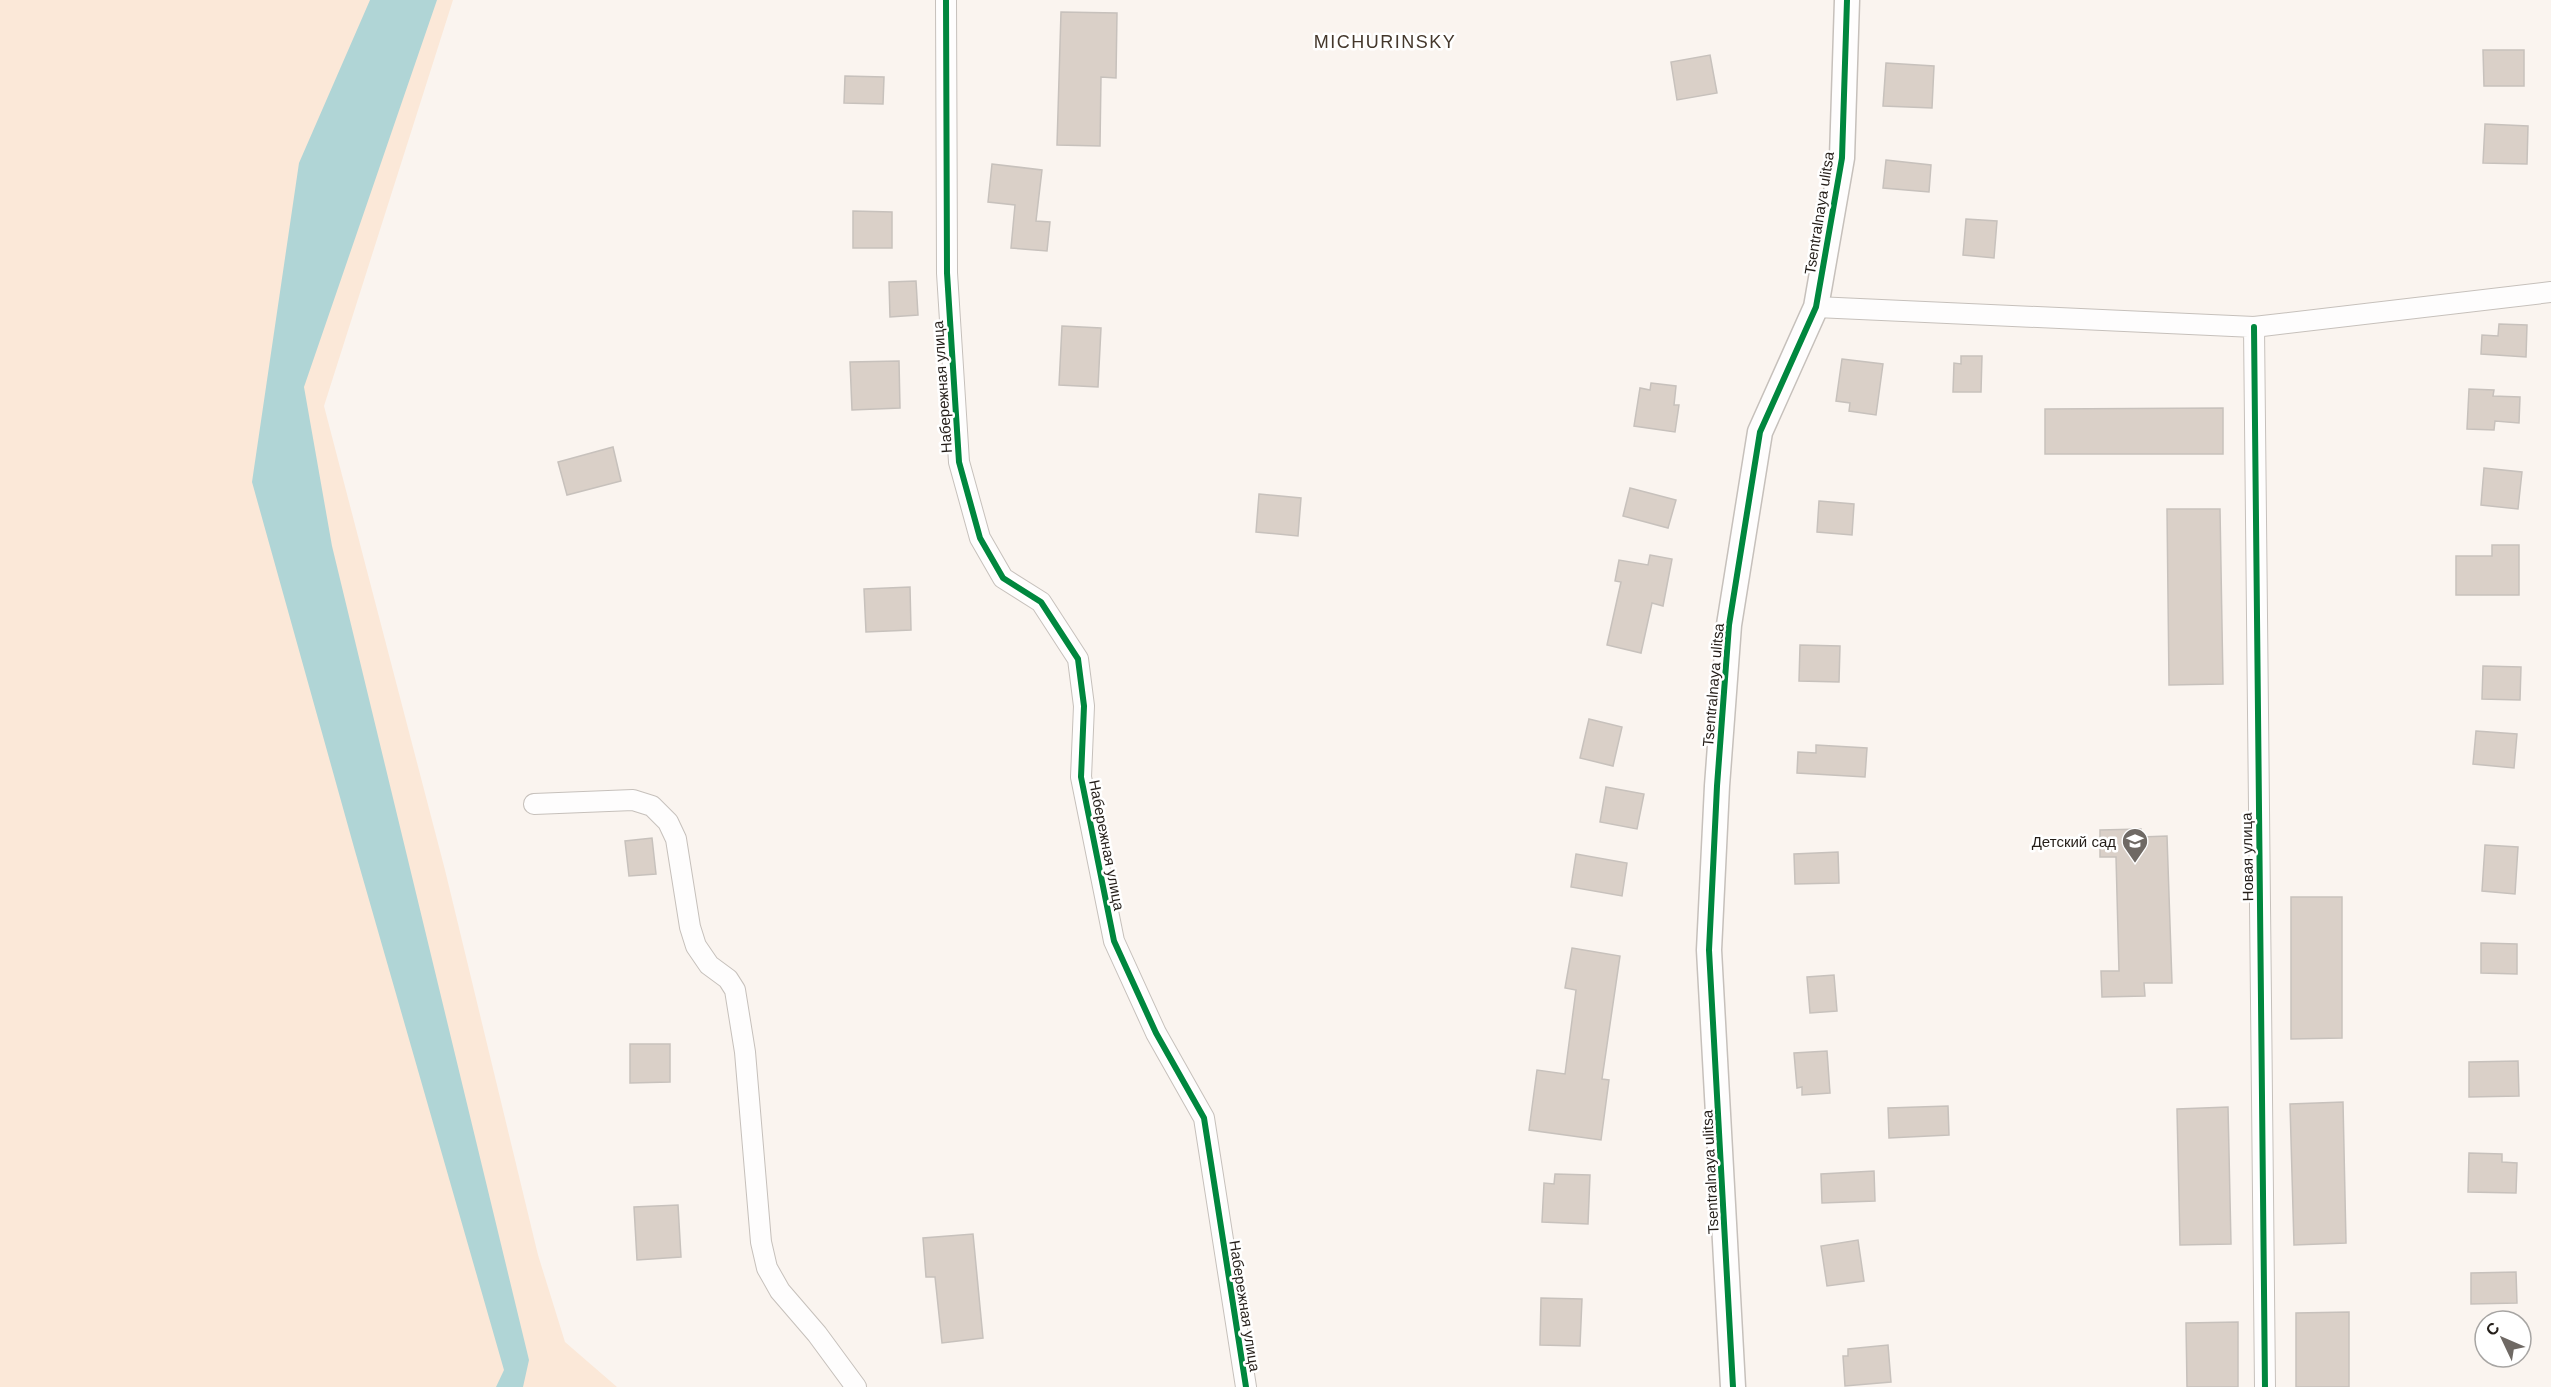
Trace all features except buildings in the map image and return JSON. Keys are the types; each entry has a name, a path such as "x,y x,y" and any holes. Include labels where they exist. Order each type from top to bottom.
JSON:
{"street":[{"name":"Набережная улица","path":"946,0 947,273 959,462 980,538 1003,578 1041,603 1078,659 1084,706 1081,777 1114,941 1156,1033 1204,1118 1246,1387"},
{"name":"Tsentralnaya ulitsa","path":"1733,1387 1709,950 1717,786 1729,625 1760,432 1816,307 1842,158 1847,0"},
{"path":"1816,307 2254,327 2551,292"},
{"name":"Новая улица","path":"2254,327 2265,1387"},
{"path":"534,804 633,800 652,806 668,822 676,839 690,927 696,946 710,964 728,979 735,990 745,1052 761,1242 767,1268 780,1291 817,1334 856,1387"}],"shaded area":[{"path":"0,0 453,0 324,406 445,870 538,1255 565,1342 617,1387 0,1387"}],"water":[{"path":"370,0 437,0 304,387 332,546 529,1360 523,1387 496,1387 504,1370 252,482 299,163"}],"cycle path":[{"path":"946,0 947,273 959,462 980,538 1003,578 1041,602 1078,659 1084,706 1081,777 1114,941 1156,1033 1204,1118 1246,1387"},
{"path":"1733,1387 1709,950 1717,786 1729,625 1760,432 1816,307 1842,158 1847,0"},
{"path":"2254,327 2265,1387"}],"place":[{"name":"Детский сад","path":"2135,864"}],"district":[{"name":"MICHURINSKY","path":"1385,42"}]}
